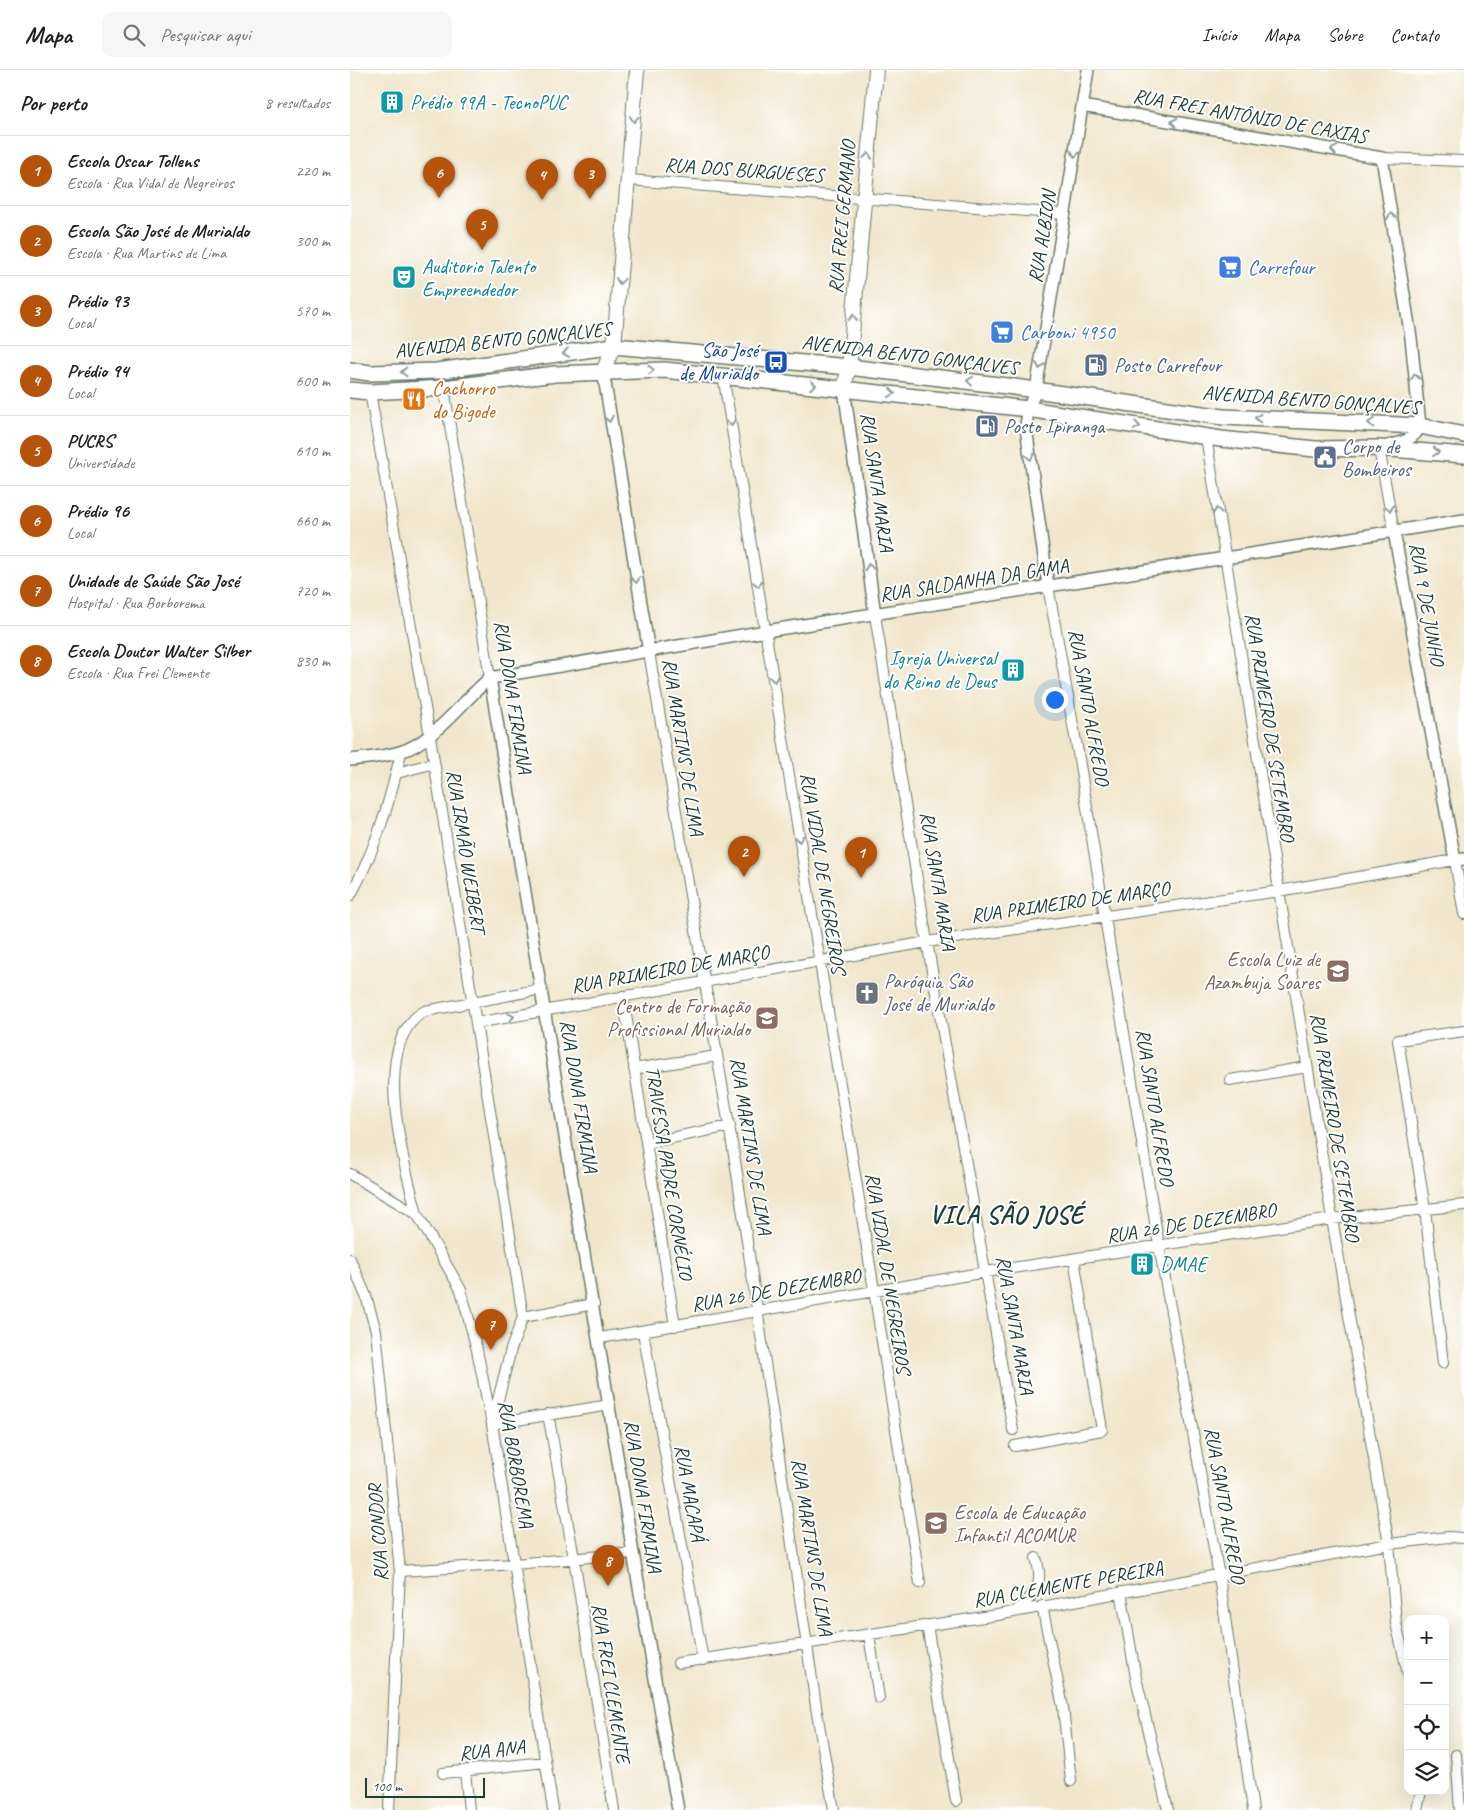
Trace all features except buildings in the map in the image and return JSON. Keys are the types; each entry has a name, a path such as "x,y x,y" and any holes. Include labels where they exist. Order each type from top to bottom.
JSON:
{"main road":[{"path":"603,371 614,346 637,70"},
{"name":"RUA FREI GERMANO","path":"849,367 876,70"},
{"name":"AVENIDA BENTO GONÇALVES","path":"350,370 370,373 437,371 614,346 849,367 1036,390 1223,417 1420,426 1464,435"},
{"name":"RUA SANTA MARIA","path":"844,388 849,367"},
{"name":"AVENIDA BENTO GONÇALVES","path":"350,390 370,392 444,388 555,374 664,370 1028,409 1206,436 1316,449 1379,448 1464,455"}],"street":[{"name":"RUA ALBION","path":"1028,409 1036,390 1088,70"},
{"name":"RUA FREI ANTÔNIO DE CAXIAS","path":"1082,106 1382,158"},
{"path":"1379,448 1409,439 1416,434 1420,426 1411,338 1382,158 1464,161"},
{"name":"RUA DOS BURGUESES","path":"629,180 864,196 1065,214"},
{"name":"RUA MARTINS DE LIMA","path":"603,371 704,983 730,1126 834,1810"},
{"name":"RUA VIDAL DE NEGREIROS","path":"723,375 874,1290 920,1583"},
{"name":"RUA DONA FIRMINA","path":"444,388 490,678 600,1338 633,1553 678,1810"},
{"name":"RUA SANTA MARIA","path":"844,388 876,615 927,942 1013,1430"},
{"name":"RUA IRMÃO WEIBERT","path":"370,392 430,736 523,1317"},
{"name":"RUA SANTO ALFREDO","path":"1028,409 1026,427 1048,586 1106,916 1159,1246 1219,1576 1253,1810"},
{"name":"RUA PRIMEIRO DE SETEMBRO","path":"1206,436 1224,559 1332,1219 1389,1544 1396,1623 1405,1660"},
{"name":"RUA 9 DE JUNHO","path":"1379,448 1459,860 1464,914"},
{"name":"RUA SALDANHA DA GAMA","path":"490,678 766,631 1464,520"},
{"path":"350,760 401,752 430,736 490,678"},
{"path":"350,896 366,867 401,752"},
{"path":"396,773 434,763"},
{"name":"RUA PRIMEIRO DE MARÇO","path":"476,1023 927,942 1279,891 1459,860"},
{"path":"416,1214 395,1121 392,1090 400,1042 415,1016 424,1011 542,990"},
{"name":"TRAVESSA PADRE CORNÉLIO","path":"623,996 675,1326"},
{"path":"1443,1363 1424,1209 1398,1040 1464,1030"},
{"path":"634,1069 717,1056"},
{"path":"1230,1080 1307,1067"},
{"path":"646,1143 730,1126"},
{"name":"RUA BORBOREMA","path":"350,1174 416,1214 461,1290 477,1350 492,1424 553,1810"},
{"name":"RUA 26 DE DEZEMBRO","path":"600,1338 986,1272 1332,1219 1464,1205"},
{"name":"RUA CONDOR","path":"350,1259 366,1296 376,1331 400,1570 389,1810"},
{"path":"1015,1446 1102,1430 1074,1259"},
{"path":"594,1304 523,1317 511,1348 492,1424 610,1405"},
{"name":"RUA MACAPÁ","path":"643,1332 703,1660"},
{"name":"RUA FREI CLEMENTE","path":"548,1414 574,1558 614,1810"},
{"name":"RUA CLEMENTE PEREIRA","path":"678,1663 869,1635 1219,1576 1389,1544 1448,1537 1464,1538"},
{"path":"400,1570 515,1564 633,1553"},
{"path":"1017,1610 1030,1599 1040,1584 1040,1571 1036,1558"},
{"path":"1121,1592 1136,1678 1168,1810"},
{"path":"1042,1606 1063,1707 1071,1782"},
{"path":"928,1625 956,1801"},
{"path":"869,1635 879,1698"},
{"path":"1456,1755 1460,1810"},
{"name":"RUA ANA","path":"443,1773 545,1762"},
{"path":"465,1771 469,1810"},
{"path":"1416,1810 1420,1795"}],"place":[{"name":"Prédio 99A - TecnoPUC","path":"392,102"},
{"name":"Prédio 96","path":"439,198"},
{"name":"Prédio 93","path":"590,199"},
{"name":"Prédio 94","path":"542,200"},
{"name":"PUCRS","path":"482,250"},
{"name":"Carrefour","path":"1230,267"},
{"name":"Auditorio Talento Empreendedor","path":"404,277"},
{"name":"Carboni 4950","path":"1002,332"},
{"name":"São José de Murialdo","path":"776,362"},
{"name":"Posto Carrefour","path":"1096,365"},
{"name":"Cachorro do Bigode","path":"414,399"},
{"name":"Posto Ipiranga","path":"987,426"},
{"name":"Corpo de Bombeiros","path":"1325,457"},
{"name":"Igreja Universal do Reino de Deus","path":"1013,670"},
{"name":"Escola São José de Murialdo","path":"744,877"},
{"name":"Escola Oscar Tollens","path":"861,878"},
{"name":"Escola Luiz de Azambuja Soares","path":"1338,971"},
{"name":"Paróquia São José de Murialdo","path":"867,993"},
{"name":"Centro de Formação Profissional Murialdo","path":"767,1018"},
{"name":"DMAE","path":"1142,1264"},
{"name":"Unidade de Saúde São José","path":"491,1350"},
{"name":"Escola de Educação Infantil ACOMUR","path":"936,1523"},
{"name":"Escola Doutor Walter Silber","path":"608,1586"}],"district":[{"name":"VILA SÃO JOSÉ","path":"1007,1215"}]}
